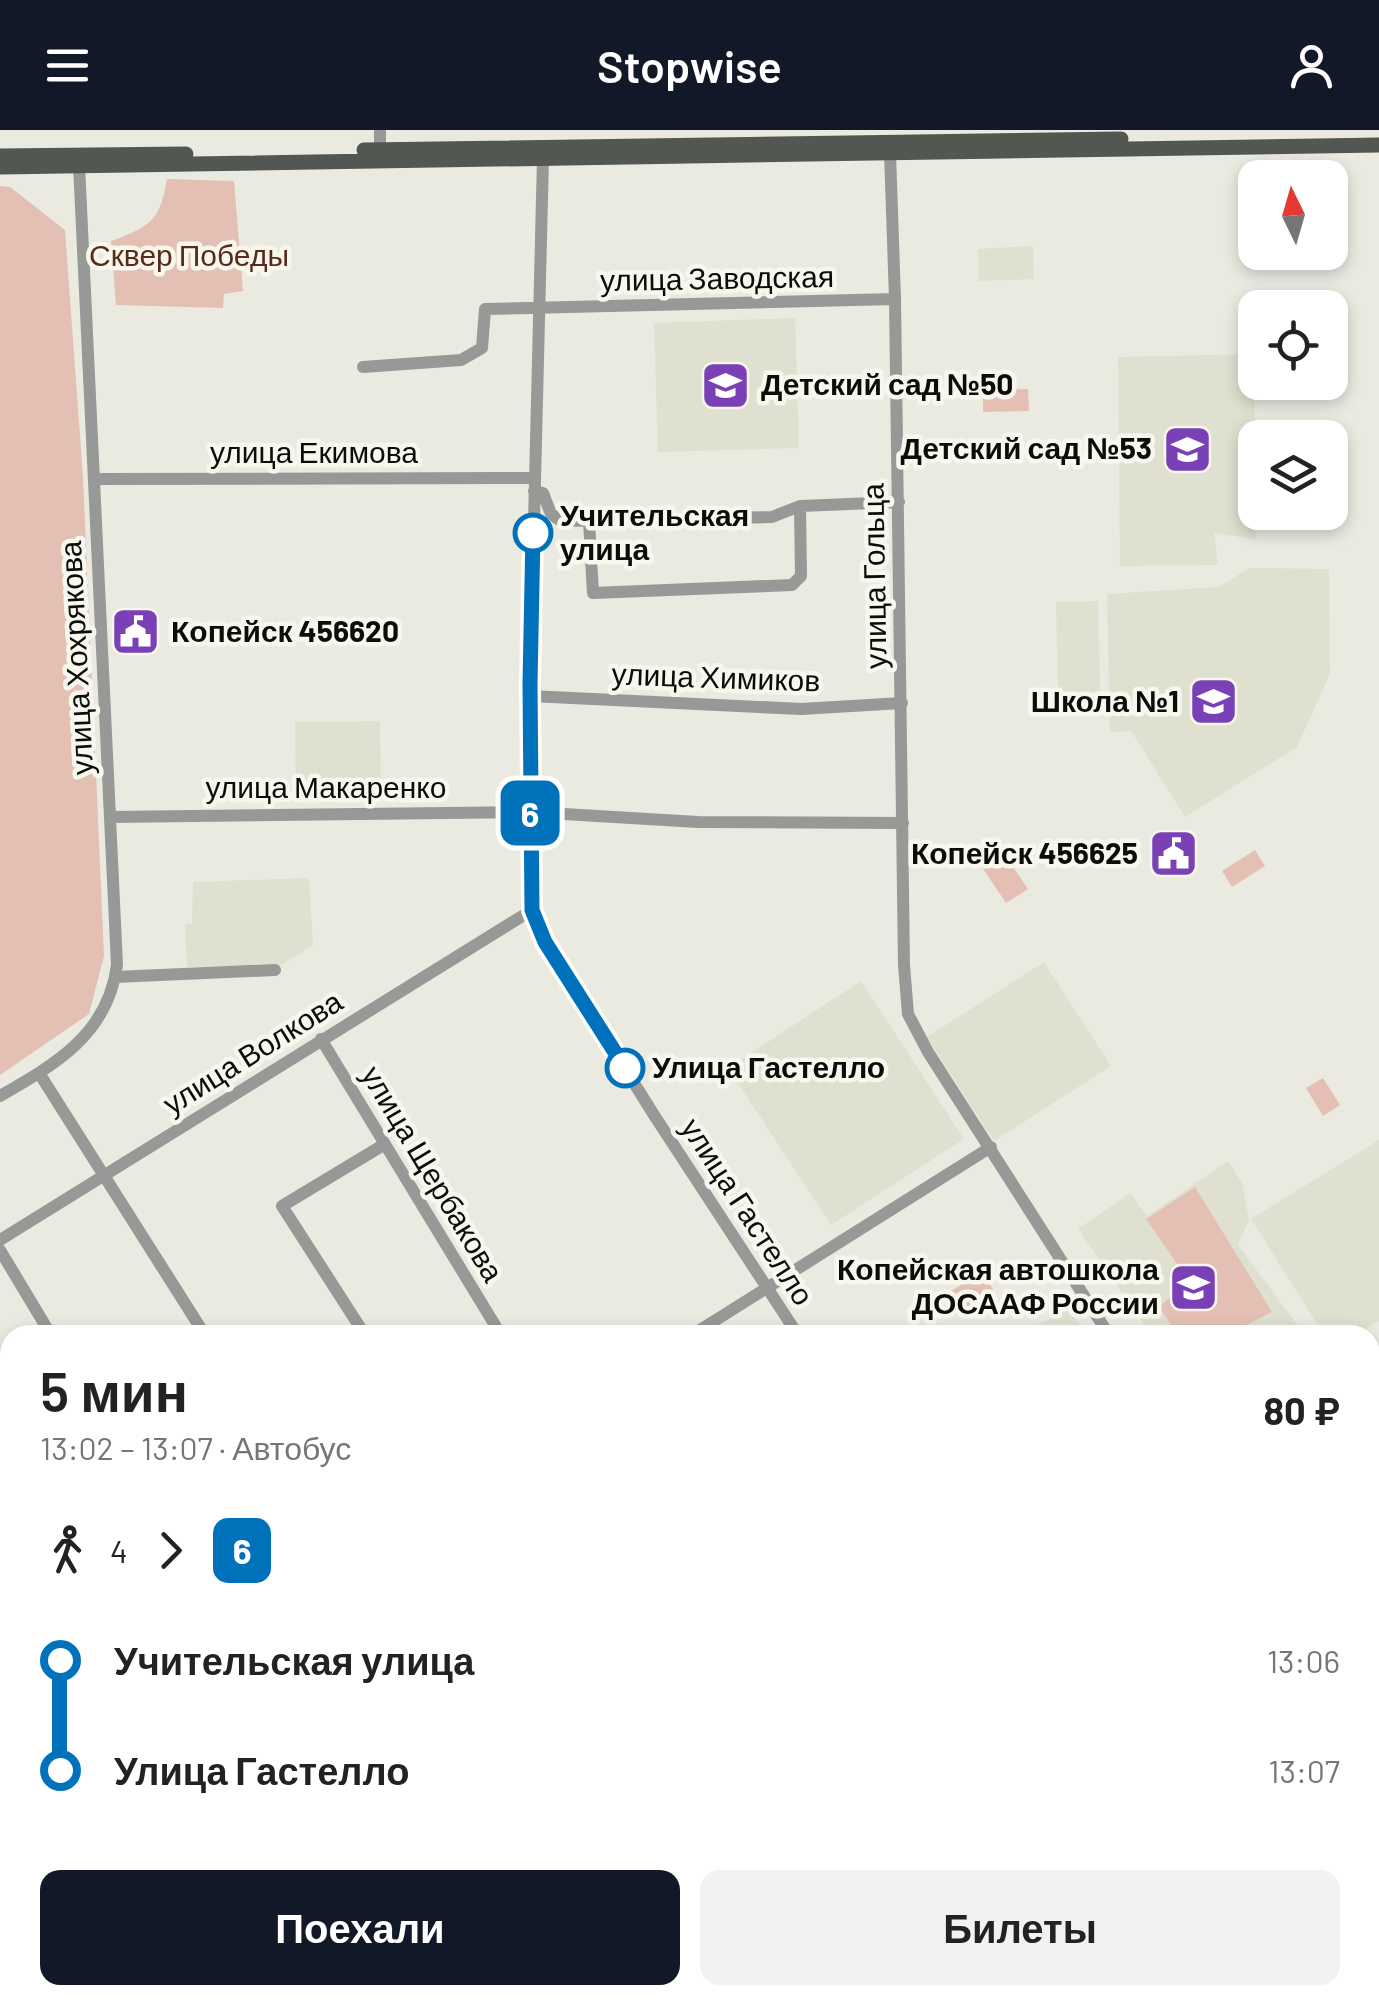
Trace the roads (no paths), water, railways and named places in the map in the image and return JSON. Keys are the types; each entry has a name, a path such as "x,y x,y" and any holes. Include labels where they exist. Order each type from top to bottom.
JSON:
{"main road":[{"path":"0,156 79,160 1379,135"},
{"path":"890,142 1379,145"},
{"path":"0,167 79,160"}],"street":[{"path":"379,155 380,130"},
{"name":"улица Гольца","path":"890,142 906,999 914,1028 990,1147"},
{"path":"532,910 530,696 544,152"},
{"name":"улица Хохрякова","path":"0,1096 66,1056 91,1031 108,1002 115,977 79,160"},
{"name":"улица Заводская","path":"363,366 462,360 482,348 486,310 895,299"},
{"name":"улица Екимова","path":"94,479 534,484"},
{"path":"534,484 543,492 555,519 589,521 772,517 800,506 898,502"},
{"path":"589,521 593,593 792,585 802,576 800,506"},
{"name":"улица Химиков","path":"530,696 801,709 902,703"},
{"name":"улица Макаренко","path":"110,816 530,812 698,822 903,824"},
{"name":"улица Волкова","path":"0,1240 532,910"},
{"name":"улица Гастелло","path":"532,910 545,942 792,1325"},
{"path":"115,977 275,970"},
{"name":"улица Щербакова","path":"321,1039 495,1325"},
{"path":"39,1073 199,1325"},
{"path":"359,1325 282,1206 386,1144"},
{"path":"708,1325 990,1147 1103,1325"},
{"path":"0,1250 45,1325"}],"place":[{"name":"Детский сад №50","path":"726,385"},
{"name":"Детский сад №53","path":"1187,449"},
{"name":"Учительская улица","path":"533,533"},
{"name":"Копейск 456620","path":"136,632"},
{"name":"Школа №1","path":"1214,702"},
{"name":"Копейск 456625","path":"1173,854"},
{"name":"Улица Гастелло","path":"625,1068"},
{"name":"Копейская автошкола ДОСААФ России","path":"1194,1287"}],"park label":[{"name":"Сквер Победы","path":"189,256"}]}
